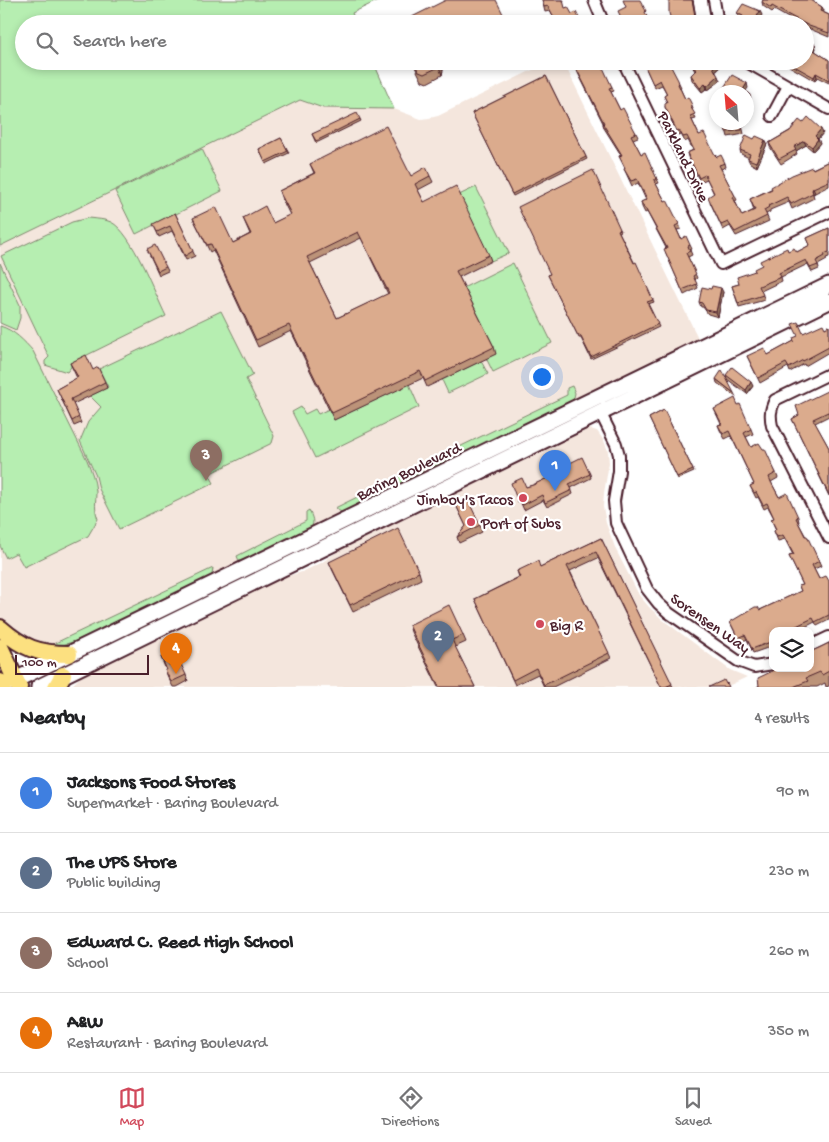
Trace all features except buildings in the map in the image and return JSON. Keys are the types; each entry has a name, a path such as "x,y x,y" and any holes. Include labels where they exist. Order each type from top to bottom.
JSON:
{"main road":[{"name":"Baring Boulevard","path":"38,687 60,681 829,284"},
{"name":"Baring Boulevard","path":"7,685 597,405 829,301"},
{"path":"0,628 15,640 35,651 50,654 69,654"},
{"path":"0,647 7,685"}],"street":[{"path":"594,0 600,15"},
{"path":"714,0 716,15"},
{"name":"Parkland Drive","path":"627,70 721,264 829,212"},
{"path":"760,70 829,109"},
{"path":"772,116 788,86"},
{"path":"829,374 775,400 770,418 772,426 829,538"},
{"name":"Sorensen Way","path":"597,405 616,444 618,455 619,471 614,501 616,523 647,589 669,613 738,661 754,666 769,664"},
{"path":"814,644 829,637"}],"shaded area":[{"path":"533,70 567,70 699,340 68,648 40,649 0,622 0,246 300,100 323,108 394,109 421,119 438,116"},
{"path":"584,430 597,431 608,451 609,463 603,507 606,523 616,550 639,595 663,620 730,670 747,677 726,687 70,687 85,673 97,666 280,578 302,572 321,563 349,544"}],"green space":[{"path":"0,0 379,0 352,13 353,15 15,15 15,70 377,70 394,109 323,108 300,100 0,246"},
{"path":"202,149 222,191 136,234 115,191"},
{"path":"476,187 509,253 491,261 459,195"},
{"path":"88,218 111,222 127,238 142,264 166,316 71,363 71,367 67,372 45,365 45,361 49,357 1,256 72,222"},
{"path":"0,263 20,305 20,318 16,330 0,323"},
{"path":"513,263 552,343 493,372 486,358 463,288"},
{"path":"221,311 253,375 246,379 274,436 272,443 209,474 214,483 119,529 99,489 96,476 80,441 88,422 101,407 90,396 108,387 99,369"},
{"path":"0,326 14,333 33,351 87,460 96,491 98,519 88,536 24,567 16,553 6,558 0,546"},
{"path":"481,361 488,374 448,393 442,380"},
{"path":"409,384 419,407 315,458 292,412 301,407 305,414 315,409 318,414 329,409 334,420"},
{"path":"572,386 575,393 573,402 429,470 428,462 567,395 567,388"},
{"path":"422,465 423,474 345,511 341,512 335,508"},
{"path":"309,510 313,522 311,528 239,561 237,556 306,521 306,512"},
{"path":"213,568 212,575 209,578 76,641 59,646 51,645"}],"place":[{"name":"Edward C. Reed High School","path":"206,481"},
{"name":"Jacksons Food Stores","path":"555,491"},
{"name":"Jimboy's Tacos","path":"523,498"},
{"name":"Port of Subs","path":"471,522"},
{"name":"Big R","path":"540,624"},
{"name":"The UPS Store","path":"438,662"},
{"name":"A&W","path":"176,674"}]}
